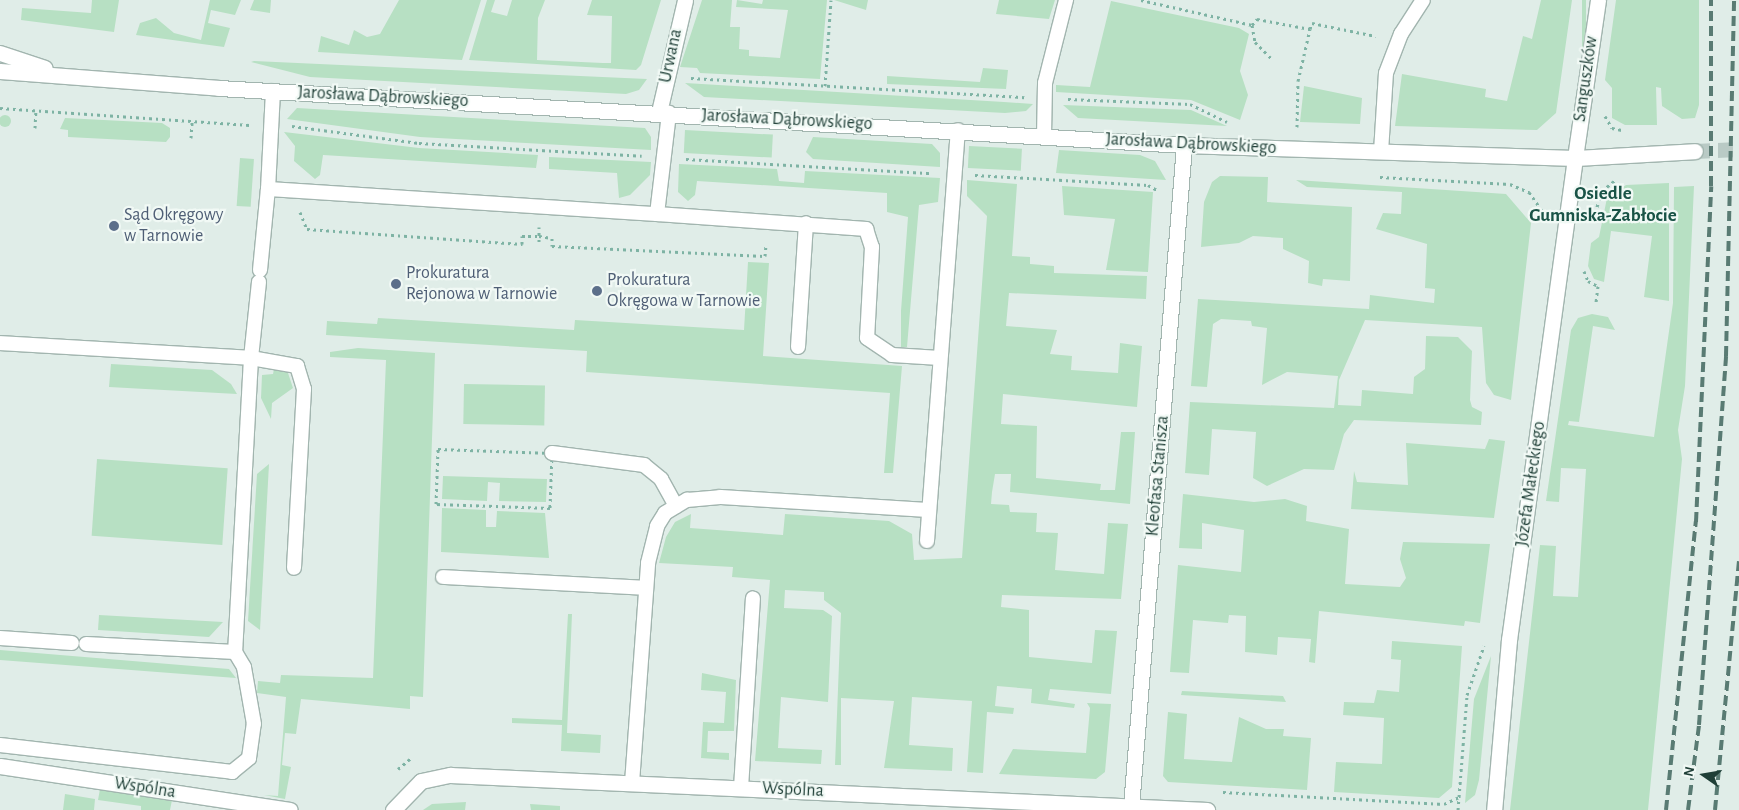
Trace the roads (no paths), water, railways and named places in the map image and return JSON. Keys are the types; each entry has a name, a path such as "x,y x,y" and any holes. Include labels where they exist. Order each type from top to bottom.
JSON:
{"street":[{"name":"Urwana","path":"664,112 666,77 685,0"},
{"name":"Sanguszków","path":"1575,158 1598,0"},
{"path":"0,53 70,76"},
{"name":"Jarosława Dąbrowskiego","path":"0,71 273,91 664,112 1184,145 1575,158 1694,151"},
{"name":"Kleofasa Stanisza","path":"1131,807 1184,145"},
{"name":"Józefa Małeckiego","path":"1494,810 1510,640 1575,158"},
{"name":"Wspólna","path":"0,766 290,810"},
{"name":"Wspólna","path":"393,810 410,788 434,775 1207,810"}],"lane":[{"path":"1044,136 1044,98 1066,0"},
{"path":"1381,152 1380,111 1398,41 1423,0"},
{"path":"0,746 232,772 249,758 254,724 244,667 234,652 251,358 268,189 273,91"},
{"path":"656,214 663,157 664,112"},
{"path":"927,541 958,130"},
{"path":"268,189 854,226 870,235 866,331 871,345 892,354 940,358"},
{"path":"798,347 806,223"},
{"path":"0,343 251,358 292,364 302,377 294,568"},
{"path":"552,453 644,465 661,479 676,506"},
{"path":"632,783 646,588 657,526 676,506 693,499 720,497 929,510"},
{"path":"443,577 646,588"},
{"path":"741,788 753,598"},
{"path":"0,638 72,643"},
{"path":"86,644 234,652"}],"tunnel":[{"path":"1695,151 1739,149"}],"railway":[{"path":"1666,810 1696,522 1711,186 1711,0"},
{"path":"1688,810 1699,725 1726,356 1734,0"},
{"path":"1715,810 1739,561"}],"place":[{"name":"Sąd Okręgowy w Tarnowie","path":"114,226"},
{"name":"Prokuratura Rejonowa w Tarnowie","path":"396,284"},
{"name":"Prokuratura Okręgowa w Tarnowie","path":"597,291"}],"district":[{"name":"Osiedle Gumniska-Zabłocie","path":"1603,205"}]}
